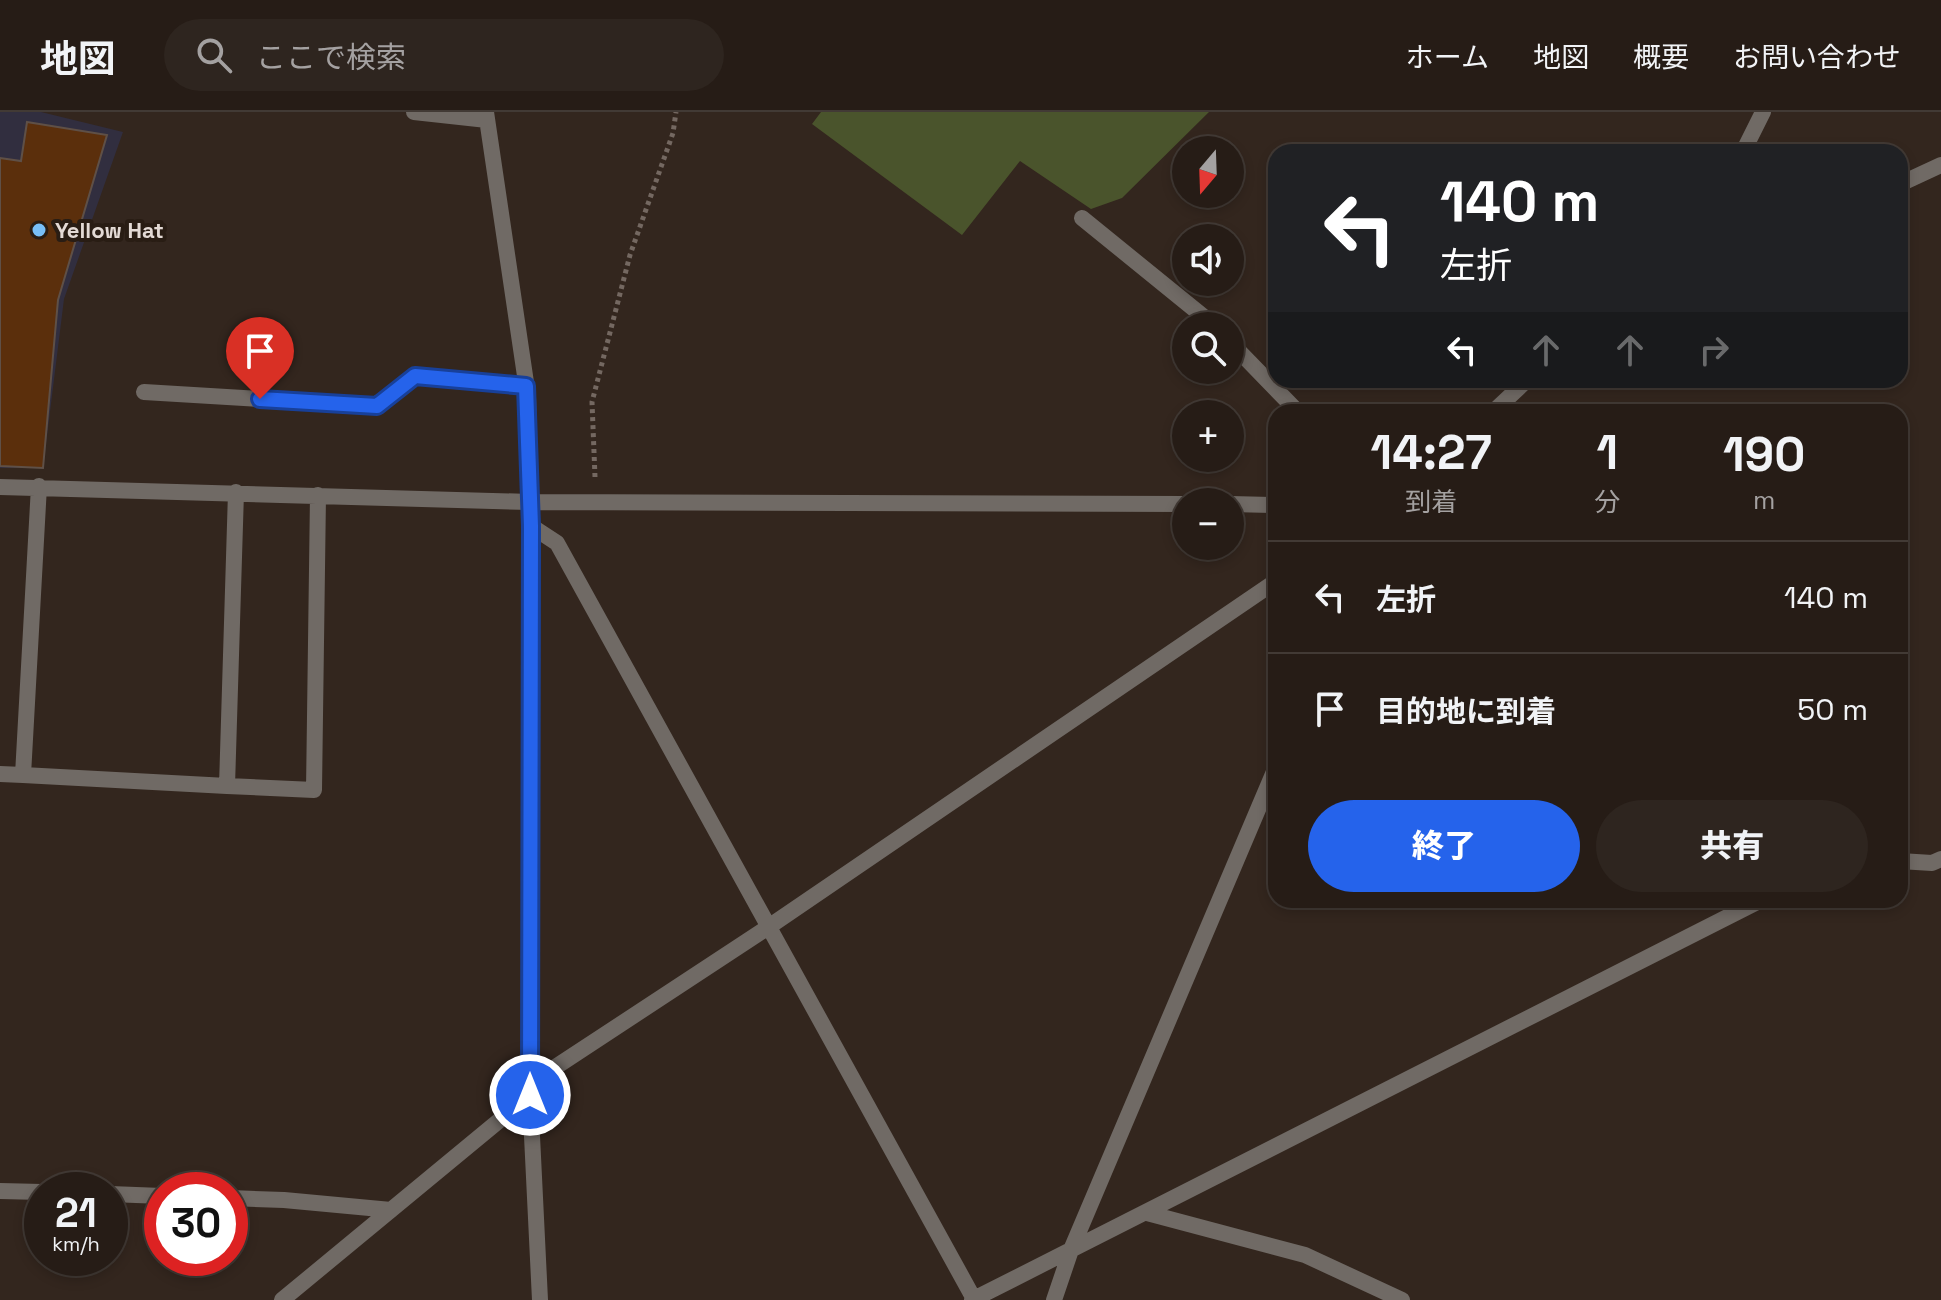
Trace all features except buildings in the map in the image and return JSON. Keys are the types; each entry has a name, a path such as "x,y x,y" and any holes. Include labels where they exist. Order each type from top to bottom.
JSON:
{"street":[{"path":"414,112 487,116 526,386 531,526 530,1095 540,1300"},
{"path":"1747,144 1763,112"},
{"path":"1908,180 1941,165"},
{"path":"1082,218 1198,312"},
{"path":"1244,356 1268,381"},
{"path":"144,392 377,406 415,376 526,386"},
{"path":"1275,388 1290,404"},
{"path":"1502,404 1518,388"},
{"path":"23,775 39,486"},
{"path":"0,487 530,502 1172,504"},
{"path":"227,786 236,492"},
{"path":"0,774 314,790 318,495"},
{"path":"1244,504 1268,505"},
{"path":"531,526 557,543 973,1299 1745,908"},
{"path":"282,1300 530,1095 557,1066 767,928 1268,586"},
{"path":"1054,1300 1071,1250 1268,786"},
{"path":"1908,862 1932,863 1941,859"},
{"path":"0,1191 24,1192"},
{"path":"248,1199 391,1210"},
{"path":"1147,1213 1305,1255 1402,1300"}],"path":[{"path":"596,502 592,402 630,255 673,133 676,112"}],"shaded area":[{"name":"Yellow Hat","path":"0,112 41,112 123,132 64,299 43,468 0,468"}],"green space":[{"path":"821,112 1209,112 1185,136 1172,136 1172,149 1122,198 1091,209 1020,161 962,235 812,124"}],"place":[{"name":"Yellow Hat","path":"39,230"}],"route":[{"path":"260,399 377,406 415,376 526,386 531,526 530,1095"}]}
